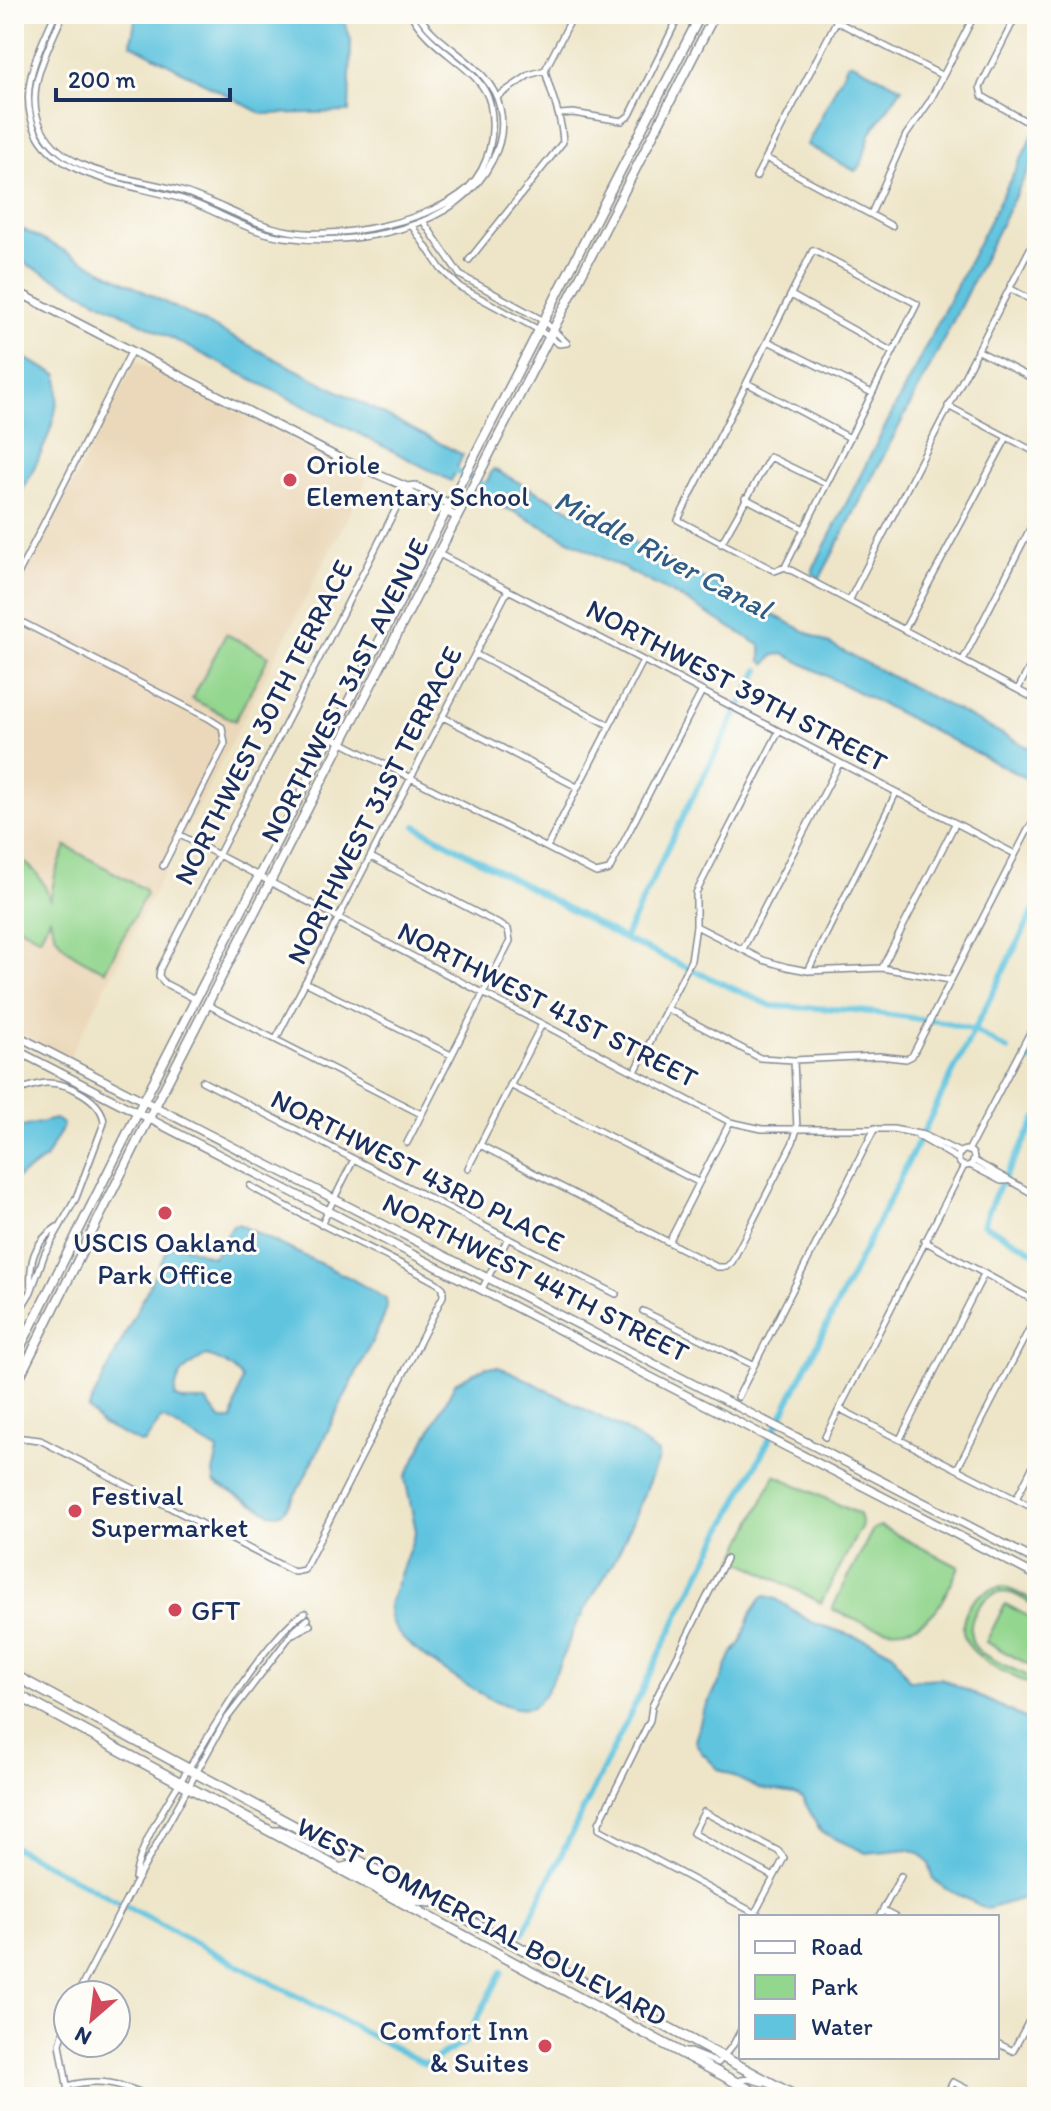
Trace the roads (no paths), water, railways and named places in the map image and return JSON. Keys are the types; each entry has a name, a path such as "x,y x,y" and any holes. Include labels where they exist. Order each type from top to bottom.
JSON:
{"highway":[{"name":"WEST COMMERCIAL BOULEVARD","path":"14,1675 797,2097"},
{"name":"WEST COMMERCIAL BOULEVARD","path":"14,1693 763,2097"},
{"path":"338,1869 352,1866 416,1900 437,1903"}],"main road":[{"name":"NORTHWEST 31ST AVENUE","path":"14,1359 701,14"},
{"name":"NORTHWEST 31ST AVENUE","path":"14,1388 154,1107 715,14"}],"street":[{"path":"55,14 32,68 28,101 41,141 54,156 69,167 182,199 247,228 282,237 341,240 372,236 412,225 458,201 474,189 485,175 501,137 497,97 483,76 428,29 418,14"},
{"path":"63,14 40,68 35,102 42,130 60,152 88,167 182,191 284,231 330,235 382,226 448,200 468,188 488,154 492,120 485,93 466,68 428,39 411,14"},
{"path":"469,260 563,142 560,114 552,99 545,70 574,14"},
{"path":"560,114 573,113 622,121 630,115 680,14"},
{"path":"756,177 840,14"},
{"path":"871,214 906,135 930,101 975,14"},
{"path":"1017,14 980,87 982,96 1029,123 1037,120"},
{"path":"836,21 943,76"},
{"path":"497,97 529,75 545,70"},
{"path":"766,158 892,226"},
{"path":"423,221 460,275 551,333"},
{"path":"412,225 441,269 460,287 542,325 551,333"},
{"path":"849,601 1037,235"},
{"path":"813,250 917,304 785,567 775,571 678,520 791,295 813,250"},
{"path":"1011,289 1037,303"},
{"path":"14,290 339,458 407,487 415,486 459,513"},
{"path":"791,295 893,352"},
{"path":"768,341 872,393"},
{"path":"977,350 1037,381"},
{"path":"14,582 131,352"},
{"path":"747,383 850,438"},
{"path":"948,406 1037,453"},
{"path":"904,630 1007,437"},
{"path":"721,544 770,457 826,484"},
{"name":"NORTHWEST 30TH TERRACE","path":"196,1000 164,983 159,976 160,969 407,487"},
{"path":"745,498 804,529"},
{"path":"962,660 1037,515"},
{"name":"NORTHWEST 39TH STREET","path":"438,553 1015,854"},
{"path":"785,567 1037,700"},
{"name":"NORTHWEST 31ST TERRACE","path":"276,1039 508,590"},
{"path":"14,618 222,727 225,744 163,866"},
{"path":"1018,689 1037,653"},
{"path":"475,654 609,725"},
{"path":"547,847 643,661"},
{"path":"331,737 596,873 604,873 609,870 702,691"},
{"path":"443,717 577,787"},
{"path":"635,1072 691,960 696,926 696,893 779,731"},
{"path":"743,949 839,764"},
{"path":"808,971 896,793"},
{"path":"882,968 955,824"},
{"path":"668,1009 760,1058 794,1060 879,1056 906,1059 912,1056 1030,826"},
{"name":"NORTHWEST 41ST STREET","path":"180,835 730,1122 762,1129 893,1129 917,1136 959,1156"},
{"path":"371,857 508,929 511,934 407,1143"},
{"path":"696,926 763,960 808,971 882,968 950,980"},
{"path":"305,982 451,1056"},
{"path":"207,1005 421,1114"},
{"path":"1037,1019 968,1151 959,1156 969,1164 1037,1196"},
{"path":"468,1168 542,1024"},
{"name":"NORTHWEST 44TH STREET","path":"14,1034 734,1400 762,1419 1037,1561"},
{"name":"NORTHWEST 44TH STREET","path":"14,1049 1037,1576"},
{"path":"480,1145 717,1267 726,1267 732,1262 797,1129 794,1060"},
{"name":"NORTHWEST 43RD PLACE","path":"202,1081 616,1294"},
{"path":"14,1091 46,1083 62,1085 94,1101 104,1112 104,1123 76,1198 39,1264 31,1292 14,1320"},
{"path":"510,1085 698,1182"},
{"path":"669,1242 730,1122"},
{"path":"725,1414 875,1128"},
{"path":"825,1437 924,1241 969,1164 973,1154 968,1151"},
{"path":"243,1166 249,1154"},
{"path":"321,1225 354,1159"},
{"name":"NORTHWEST 44TH STREET","path":"14,1437 40,1440 294,1572 306,1568 443,1296 443,1288 386,1255 321,1225 250,1186"},
{"path":"31,1292 30,1268 34,1250 46,1234 62,1224"},
{"path":"482,1289 508,1238"},
{"path":"924,1241 1037,1302"},
{"path":"900,1439 984,1274"},
{"path":"643,1311 753,1365"},
{"path":"957,1469 1037,1314"},
{"path":"840,1409 1037,1510"},
{"path":"1016,1499 1037,1458"},
{"path":"726,1559 652,1706 650,1720 599,1823 599,1829 758,1915"},
{"path":"85,1979 189,1788 192,1771 239,1685 295,1618 307,1619 237,1704 192,1771 179,1782 137,1864 134,1885"},
{"path":"755,1913 774,1877 784,1858 778,1851 704,1812 693,1833 774,1877"},
{"name":"WEST COMMERCIAL BOULEVARD","path":"264,1830 282,1830 332,1855 347,1855"},
{"path":"881,1914 901,1876"},
{"path":"999,2044 1013,2051 1037,2006"},
{"path":"724,2058 739,2033"},
{"name":"WEST COMMERCIAL BOULEVARD","path":"680,2052 690,2052 714,2063 724,2058"},
{"path":"62,2059 69,2097"},
{"name":"WEST COMMERCIAL BOULEVARD","path":"737,2083 749,2079 777,2086"},
{"path":"67,2086 81,2082 117,2083 152,2097"},
{"path":"945,2097 953,2082 982,2097"},
{"path":"730,2097 737,2083"}],"water":[{"path":"136,14 342,14 351,40 349,112 262,114 131,44"},
{"path":"848,63 902,88 870,134 861,166 855,171 807,145"},
{"path":"1037,127 1037,152 820,578 813,574 813,569"},
{"path":"14,225 463,455 451,481 14,258"},
{"path":"14,353 58,375 58,392 56,410 45,443 14,506"},
{"path":"493,469 1037,752 1037,784 784,654 774,655 766,664 761,661 761,646 685,600 480,495"},
{"path":"55,1119 63,1124 62,1129 45,1159 14,1180 14,1129"},
{"path":"238,1224 350,1278 386,1299 383,1319 301,1485 284,1511 278,1514 270,1513 215,1483 213,1473 218,1451 164,1419 145,1442 140,1443 101,1424 88,1409 168,1248 177,1244 213,1257 233,1225","holes":["204,1356 231,1367 242,1379 232,1420 221,1420 206,1401 183,1401 175,1397 183,1372"]},
{"path":"486,1367 512,1372 624,1429 658,1453 658,1460 620,1549 576,1625 550,1685 536,1704 529,1708 508,1706 459,1680 406,1642 393,1625 390,1615 389,1605 416,1531 405,1478 456,1382"},
{"path":"761,1598 776,1599 811,1622 872,1642 893,1653 909,1680 941,1678 1037,1724 1037,1894 987,1909 934,1880 929,1864 921,1854 909,1849 866,1853 821,1832 803,1799 794,1794 757,1788 718,1769 701,1752 695,1741 703,1712 731,1655 741,1643 751,1614"}],"waterway":[{"name":"Middle River Canal","path":"452,469 492,489"},
{"path":"759,670 685,812 624,939 772,1006 854,1010 943,1022 973,1030 1008,1050"},
{"path":"416,826 624,939"},
{"path":"523,1933 684,1604 781,1417 1037,904"},
{"path":"1031,1060 1037,1063"},
{"path":"1037,1118 996,1193 983,1224 1037,1253"},
{"path":"14,1847 425,2064 464,2043 502,1972"}],"place":[{"name":"Oriole Elementary School","path":"290,480"},
{"name":"USCIS Oakland Park Office","path":"165,1213"},
{"name":"Festival Supermarket","path":"75,1511"},
{"name":"GFT","path":"175,1610"},
{"name":"Comfort Inn & Suites","path":"545,2046"}]}
